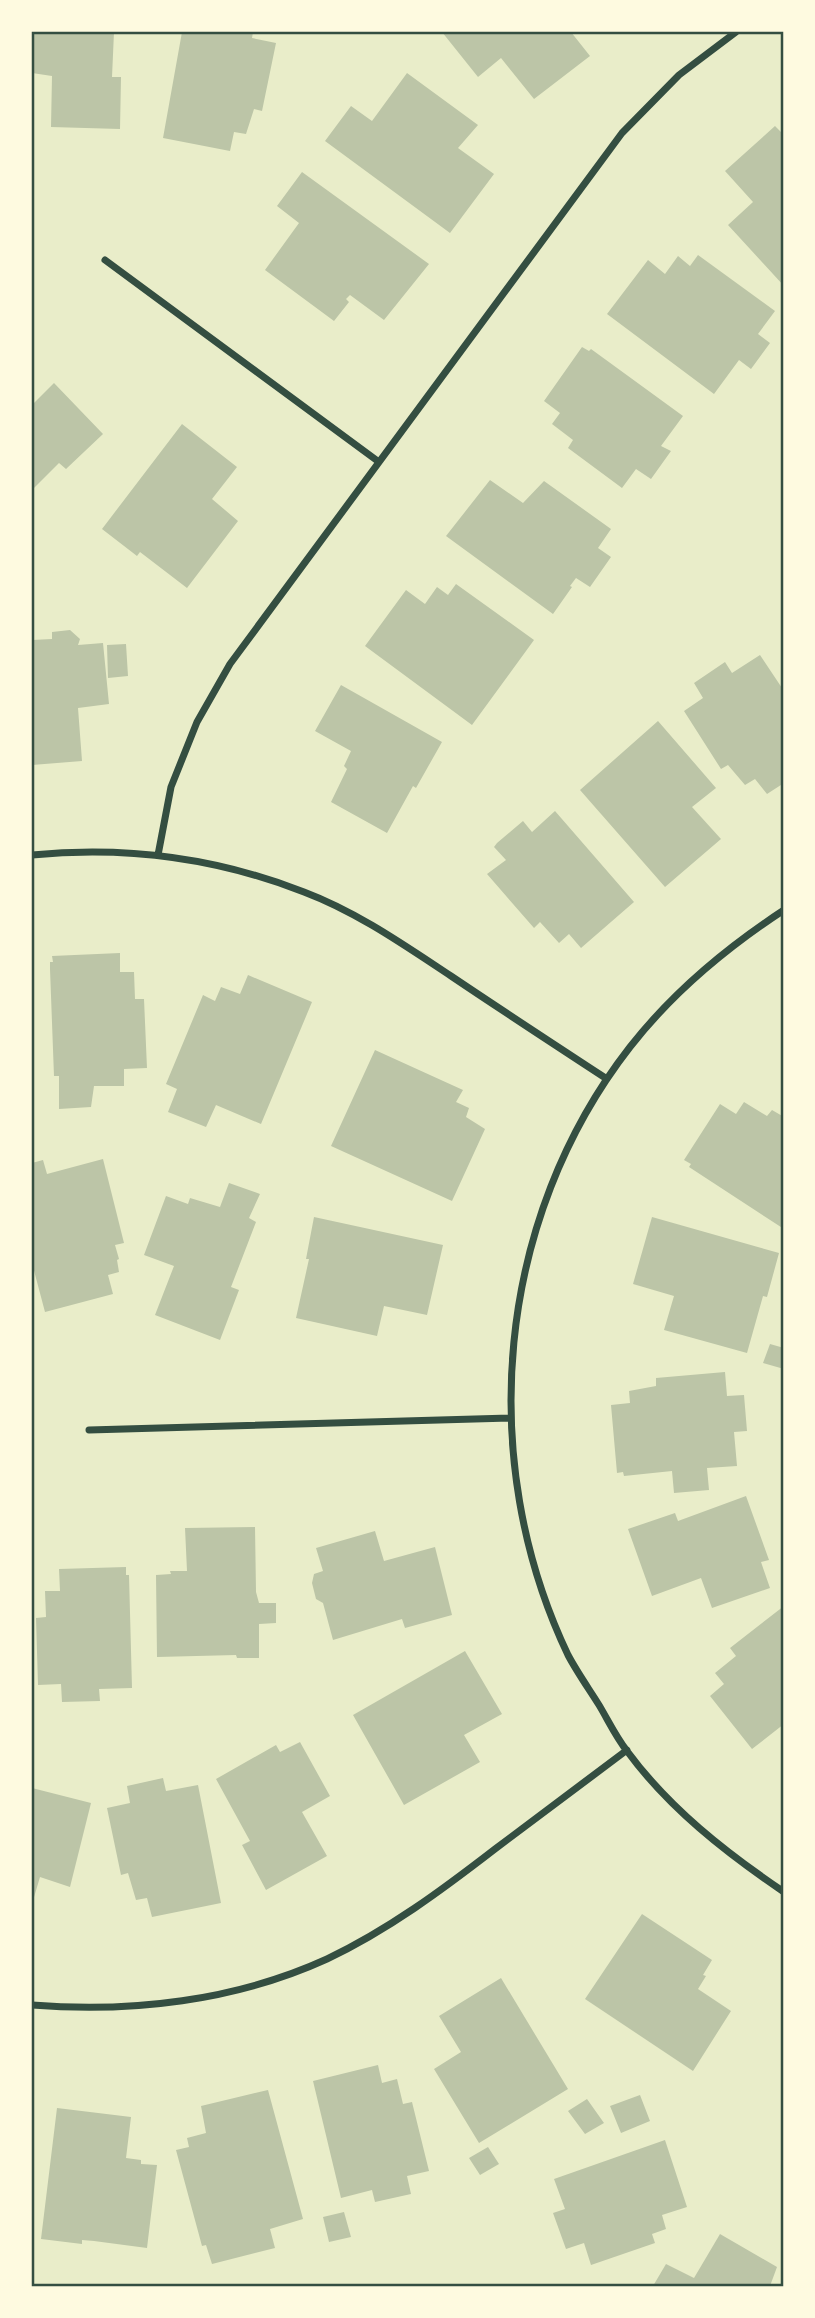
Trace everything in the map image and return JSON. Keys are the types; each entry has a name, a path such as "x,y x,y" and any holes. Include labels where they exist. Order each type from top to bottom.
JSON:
{"street":[{"path":"158,855 172,787 197,722 230,664 622,134 679,75 736,32"},
{"path":"105,260 379,462"},
{"path":"32,855 76,851 158,855 226,867 304,892 377,927 607,1079"},
{"path":"783,910 744,936 685,986 631,1046 607,1079 566,1151 534,1233 515,1318 510,1418 518,1499 538,1581 569,1657 627,1750 680,1811 734,1858 783,1892"},
{"path":"89,1430 510,1418"},
{"path":"32,2005 83,2009 165,2004 246,1988 326,1959 396,1921 439,1892 627,1750"}],"building":[{"path":"32,32 114,32 112,77 121,77 120,129 51,127 52,76 32,73"},
{"path":"182,32 253,32 252,38 276,43 262,111 254,109 246,134 234,132 230,151 163,138"},
{"path":"442,32 571,32 590,56 534,99 501,58 478,77"},
{"path":"407,73 478,125 458,148 494,174 450,233 325,141 351,106 372,121"},
{"path":"775,126 784,135 784,286 728,225 753,202 725,171"},
{"path":"302,172 429,264 384,320 350,295 346,299 349,302 334,321 265,270 299,223 277,206"},
{"path":"698,255 775,311 758,334 770,343 751,369 739,360 714,394 607,314 648,260 665,274 678,256 690,266"},
{"path":"582,347 589,351 591,349 683,416 661,446 671,451 651,479 636,469 622,488 568,448 573,440 552,424 560,413 544,401"},
{"path":"54,383 103,434 66,469 59,463 32,490 32,405"},
{"path":"182,424 237,467 212,499 238,521 187,588 140,552 137,556 102,529"},
{"path":"490,480 523,503 544,481 611,529 598,548 611,557 590,587 576,578 553,614 446,536"},
{"path":"456,584 534,640 472,725 365,646 406,590 425,604 437,587 448,595"},
{"path":"70,630 80,639 78,645 103,643 109,704 78,708 82,761 32,765 32,640 52,639 52,632"},
{"path":"126,644 128,676 108,678 107,645"},
{"path":"760,655 784,691 784,783 767,794 755,779 745,785 728,765 721,769 684,711 703,698 694,683 725,662 732,673"},
{"path":"341,685 442,742 387,833 331,802 347,769 344,766 351,751 315,731"},
{"path":"658,721 716,788 692,807 721,839 665,887 580,790"},
{"path":"555,811 634,902 581,948 569,934 559,943 540,922 534,928 487,874 506,860 494,847 497,843 523,821 532,832"},
{"path":"120,953 120,972 134,972 135,999 144,999 147,1068 124,1069 124,1086 94,1086 91,1107 59,1109 59,1076 54,1076 50,969 52,956"},
{"path":"248,975 312,1002 261,1124 216,1105 206,1127 168,1112 177,1089 166,1084 203,995 215,1001 221,987 240,994"},
{"path":"375,1050 463,1090 456,1102 469,1108 466,1117 485,1129 452,1201 331,1146"},
{"path":"744,1102 767,1116 772,1110 784,1117 784,1229 689,1167 691,1164 684,1160 720,1104 736,1114"},
{"path":"103,1159 124,1243 115,1245 119,1272 108,1275 113,1294 45,1312 32,1263 32,1163 43,1160 47,1174"},
{"path":"229,1183 260,1194 249,1218 256,1222 231,1287 239,1290 220,1340 155,1315 174,1266 144,1255 166,1196 188,1204 190,1198 220,1207"},
{"path":"314,1217 443,1245 427,1315 384,1306 377,1336 296,1318 309,1259 306,1259"},
{"path":"652,1217 779,1253 767,1297 763,1296 747,1353 664,1330 674,1296 633,1284"},
{"path":"770,1344 784,1348 784,1369 763,1363"},
{"path":"725,1372 727,1396 744,1395 747,1431 734,1432 737,1466 707,1468 709,1490 674,1493 672,1471 624,1476 623,1472 617,1473 611,1405 630,1403 629,1391 656,1386 656,1378"},
{"path":"746,1496 769,1560 761,1562 770,1588 712,1608 701,1578 652,1596 628,1529 675,1513 678,1521"},
{"path":"255,1527 256,1592 259,1603 276,1603 276,1623 259,1624 259,1658 237,1658 236,1655 157,1657 156,1575 171,1574 170,1571 187,1571 185,1528"},
{"path":"375,1531 384,1561 435,1547 452,1615 405,1628 402,1619 333,1640 323,1603 316,1599 312,1583 314,1574 323,1571 316,1548"},
{"path":"126,1567 126,1575 129,1575 132,1688 99,1689 100,1701 62,1702 61,1684 38,1685 36,1618 46,1617 45,1591 60,1591 59,1569"},
{"path":"784,1606 784,1724 752,1749 710,1696 724,1684 715,1673 736,1656 730,1648"},
{"path":"465,1651 502,1714 464,1735 480,1762 404,1805 353,1715"},
{"path":"300,1742 330,1796 302,1812 327,1856 266,1890 242,1845 250,1841 216,1779 276,1745 280,1752"},
{"path":"163,1778 166,1791 198,1785 221,1903 152,1917 147,1898 136,1900 128,1873 121,1875 107,1808 130,1803 127,1786"},
{"path":"32,1788 91,1803 70,1887 40,1877 32,1904"},
{"path":"642,1914 712,1960 698,1989 731,2011 693,2071 585,1999"},
{"path":"501,1978 568,2089 479,2143 434,2069 461,2052 439,2016"},
{"path":"378,2065 382,2083 397,2079 403,2104 412,2102 429,2171 407,2176 411,2194 375,2202 372,2190 341,2198 313,2081"},
{"path":"268,2090 303,2219 270,2229 275,2248 212,2264 206,2245 202,2246 176,2150 189,2147 187,2138 206,2133 201,2106"},
{"path":"640,2095 650,2121 621,2133 610,2106"},
{"path":"587,2099 604,2123 585,2134 568,2111"},
{"path":"57,2108 131,2117 126,2158 141,2160 141,2164 157,2165 147,2248 94,2241 82,2240 82,2244 41,2239"},
{"path":"665,2140 687,2207 662,2215 666,2229 652,2234 655,2243 591,2265 584,2243 566,2249 553,2213 565,2209 554,2179"},
{"path":"488,2147 499,2164 480,2175 469,2158"},
{"path":"344,2212 351,2237 329,2242 323,2217"},
{"path":"720,2234 777,2267 770,2286 653,2286 666,2264 694,2278"}]}
